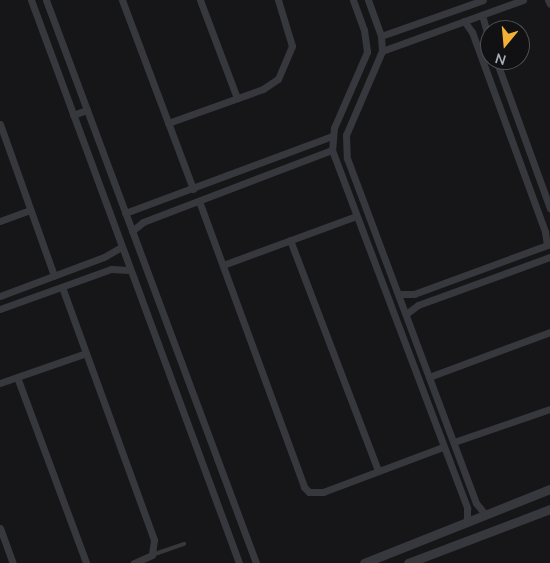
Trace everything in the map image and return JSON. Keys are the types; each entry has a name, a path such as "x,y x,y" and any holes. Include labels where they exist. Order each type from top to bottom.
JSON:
{"street":[{"path":"31,0 129,270 239,563"},
{"path":"46,0 256,563"},
{"path":"122,0 193,189"},
{"path":"200,0 237,98"},
{"path":"168,123 271,85 290,56 292,35 278,0"},
{"path":"353,0 364,30 367,52 332,136 332,150 467,508 467,522"},
{"path":"368,0 381,36 382,51 350,125 345,147 476,503 485,514"},
{"path":"381,36 483,0"},
{"path":"382,51 523,0"},
{"path":"548,0 550,4"},
{"path":"482,15 483,20"},
{"path":"398,294 414,294 548,244 472,32 464,21"},
{"path":"472,32 480,29"},
{"path":"500,70 550,208"},
{"path":"73,115 87,110"},
{"path":"0,124 54,276"},
{"path":"125,212 193,189 332,136"},
{"path":"132,231 143,222 332,150"},
{"path":"200,200 304,487 309,492 323,492 443,447"},
{"path":"0,221 30,210"},
{"path":"223,265 356,216"},
{"path":"290,240 378,471"},
{"path":"0,296 110,255 121,247"},
{"path":"406,314 418,305 550,257"},
{"path":"0,310 117,268 129,270"},
{"path":"62,287 154,540 152,555 134,563"},
{"path":"429,377 550,332"},
{"path":"0,383 86,352"},
{"path":"17,377 86,563"},
{"path":"454,442 550,409"},
{"path":"364,563 550,489"},
{"path":"408,563 550,510"},
{"path":"0,528 13,563"}],"lane":[{"path":"152,555 184,544"}]}
